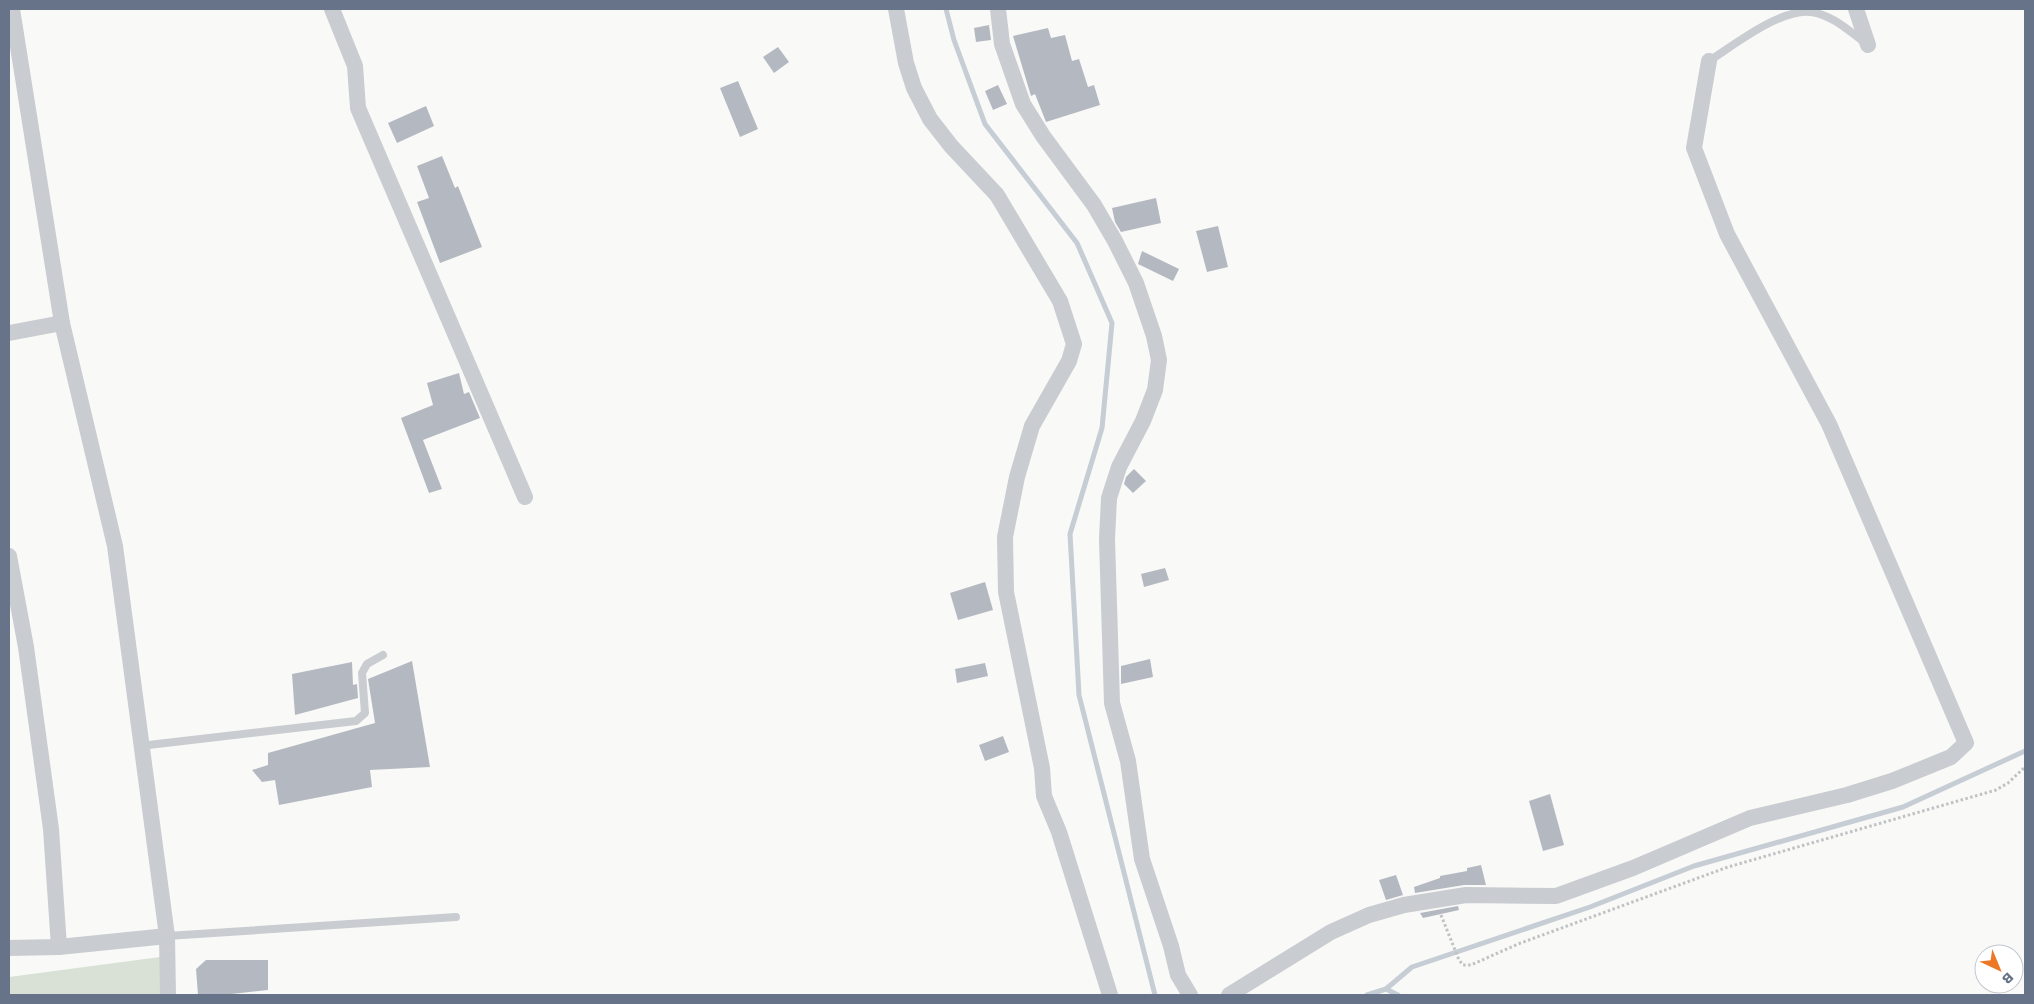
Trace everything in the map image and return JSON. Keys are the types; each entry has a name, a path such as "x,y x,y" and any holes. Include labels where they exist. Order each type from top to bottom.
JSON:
{"street":[{"path":"11,9 62,323 115,546 140,746 167,936 168,995"},
{"path":"332,9 355,66 358,108 526,497"},
{"path":"896,9 906,63 914,88 930,120 997,196 1060,301 1074,344 1069,361 1032,426 1017,477 1005,537 1006,592 1042,768 1044,796 1059,832 1110,995"},
{"path":"998,9 1002,44 1023,104 1043,136 1094,206 1115,241 1136,282 1154,336 1159,360 1155,390 1143,421 1119,467 1109,498 1107,539 1112,703 1128,761 1142,859 1178,975 1190,995"},
{"path":"1856,9 1868,45"},
{"path":"1229,995 1331,932 1369,915 1404,905 1466,895 1556,896 1633,868 1750,818 1847,795 1892,781 1951,757 1966,743 1829,424 1727,234 1694,148 1710,61"},
{"path":"9,333 62,323"},
{"path":"9,556 26,647 51,829 59,947"},
{"path":"9,948 59,947 167,936"}],"lane":[{"path":"1710,61 1751,33 1783,16 1810,12 1832,19 1868,45"},
{"path":"140,746 356,721 365,712 362,673 364,668 383,655"},
{"path":"167,936 456,917"}],"path":[{"path":"1435,901 1458,960 1463,965 1471,964 1553,931 1728,867 1996,790 2008,783 2025,767"}],"shaded area":[{"path":"160,957 161,995 9,995 9,977"}],"building":[{"path":"989,25 991,40 976,42 974,28"},
{"path":"1048,28 1051,38 1065,35 1072,61 1079,59 1088,87 1094,85 1100,105 1046,122 1035,94 1031,96 1013,36"},
{"path":"778,47 789,62 774,73 763,57"},
{"path":"738,81 758,129 740,137 720,88"},
{"path":"998,85 1007,104 993,110 985,91"},
{"path":"426,106 434,126 397,143 388,123"},
{"path":"442,156 455,188 458,186 482,247 440,263 417,202 429,198 417,166"},
{"path":"1156,198 1161,223 1121,232 1115,222 1112,208"},
{"path":"1218,226 1228,267 1207,272 1196,231"},
{"path":"1142,251 1179,269 1173,281 1138,264"},
{"path":"459,373 464,394 469,392 480,418 423,440 442,489 429,493 401,418 433,405 427,383"},
{"path":"1134,469 1146,481 1133,493 1124,484 1126,477"},
{"path":"1165,568 1169,580 1144,587 1141,574"},
{"path":"985,582 993,610 958,620 950,593"},
{"path":"1150,659 1153,677 1121,684 1121,666"},
{"path":"412,661 430,767 370,770 372,787 279,805 275,780 262,782 252,770 268,765 268,753 375,723 368,679"},
{"path":"352,662 353,685 357,684 358,698 295,715 292,674"},
{"path":"985,663 988,676 957,683 955,669"},
{"path":"1003,736 1009,752 985,761 979,745"},
{"path":"1550,794 1564,845 1543,851 1529,801"},
{"path":"1481,865 1486,885 1464,885 1415,893 1414,887 1440,878 1440,876 1467,871 1467,868"},
{"path":"1396,875 1403,895 1386,900 1379,880"},
{"path":"1458,906 1459,910 1423,918 1420,913"},
{"path":"206,960 268,960 268,990 223,995 198,995 196,969"}],"waterway":[{"path":"946,9 954,40 985,124 1077,243 1112,323 1102,428 1070,534 1079,695 1155,995"},
{"path":"1367,995 1386,989 1412,967 1590,907 1694,866 1903,807 2025,751"},
{"path":"1386,989 1398,995"}]}
